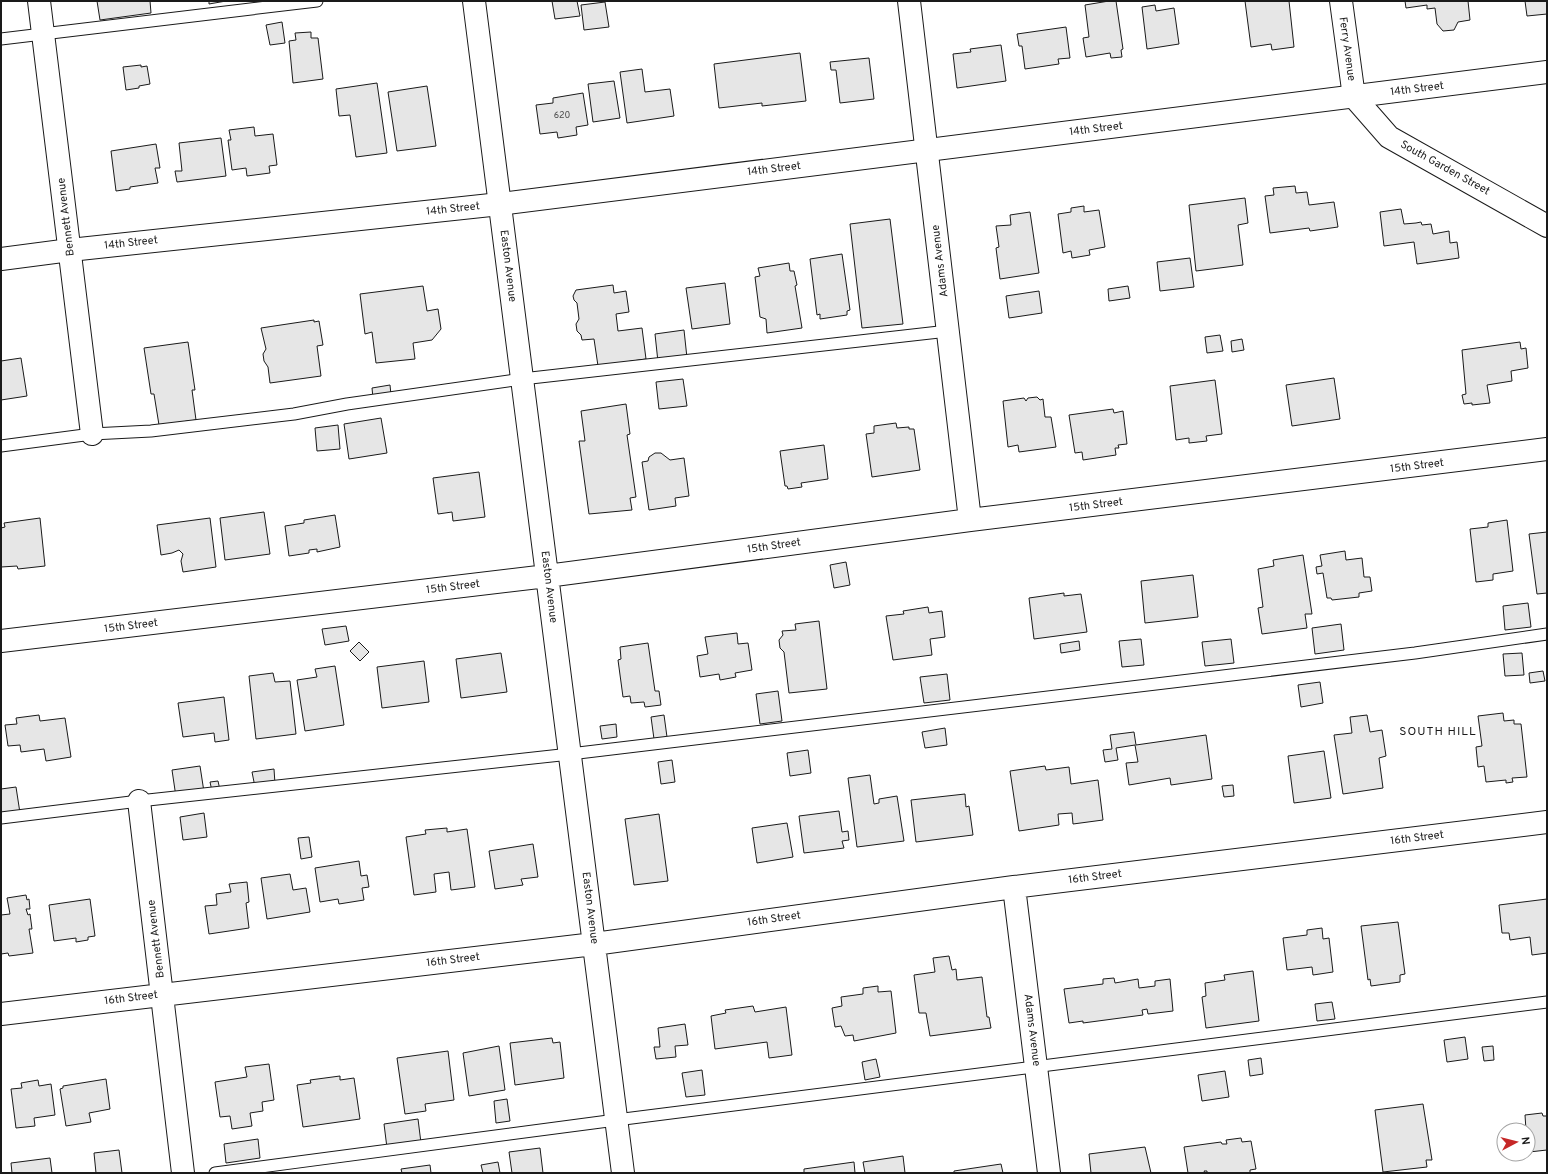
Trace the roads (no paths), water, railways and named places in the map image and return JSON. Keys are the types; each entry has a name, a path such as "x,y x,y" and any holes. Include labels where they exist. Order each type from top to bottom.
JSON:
{"street":[{"name":"Bennett Avenue","path":"39,1 92,434"},
{"name":"Easton Avenue","path":"474,1 623,1173"},
{"name":"Adams Avenue","path":"909,1 970,520"},
{"name":"Ferry Avenue","path":"1341,1 1354,97"},
{"name":"14th Street","path":"1,259 70,250 500,204 1547,72"},
{"name":"South Garden Street","path":"1354,97 1389,137 1547,226"},
{"name":"15th Street","path":"1,641 547,576 970,520 1547,449"},
{"name":"Bennett Avenue","path":"138,801 183,1173"},
{"name":"16th Street","path":"1,1014 594,944 1014,887 1547,822"},
{"name":"Adams Avenue","path":"1014,887 1050,1173"}],"lane":[{"path":"1,39 317,1"},
{"path":"1,446 92,434 151,431 294,414 347,404 522,379 948,331"},
{"path":"1,818 138,801 570,754 1407,654 1547,634"},
{"path":"215,1173 616,1120 1547,1002"}],"district":[{"name":"SOUTH HILL","path":"1438,732"}]}
